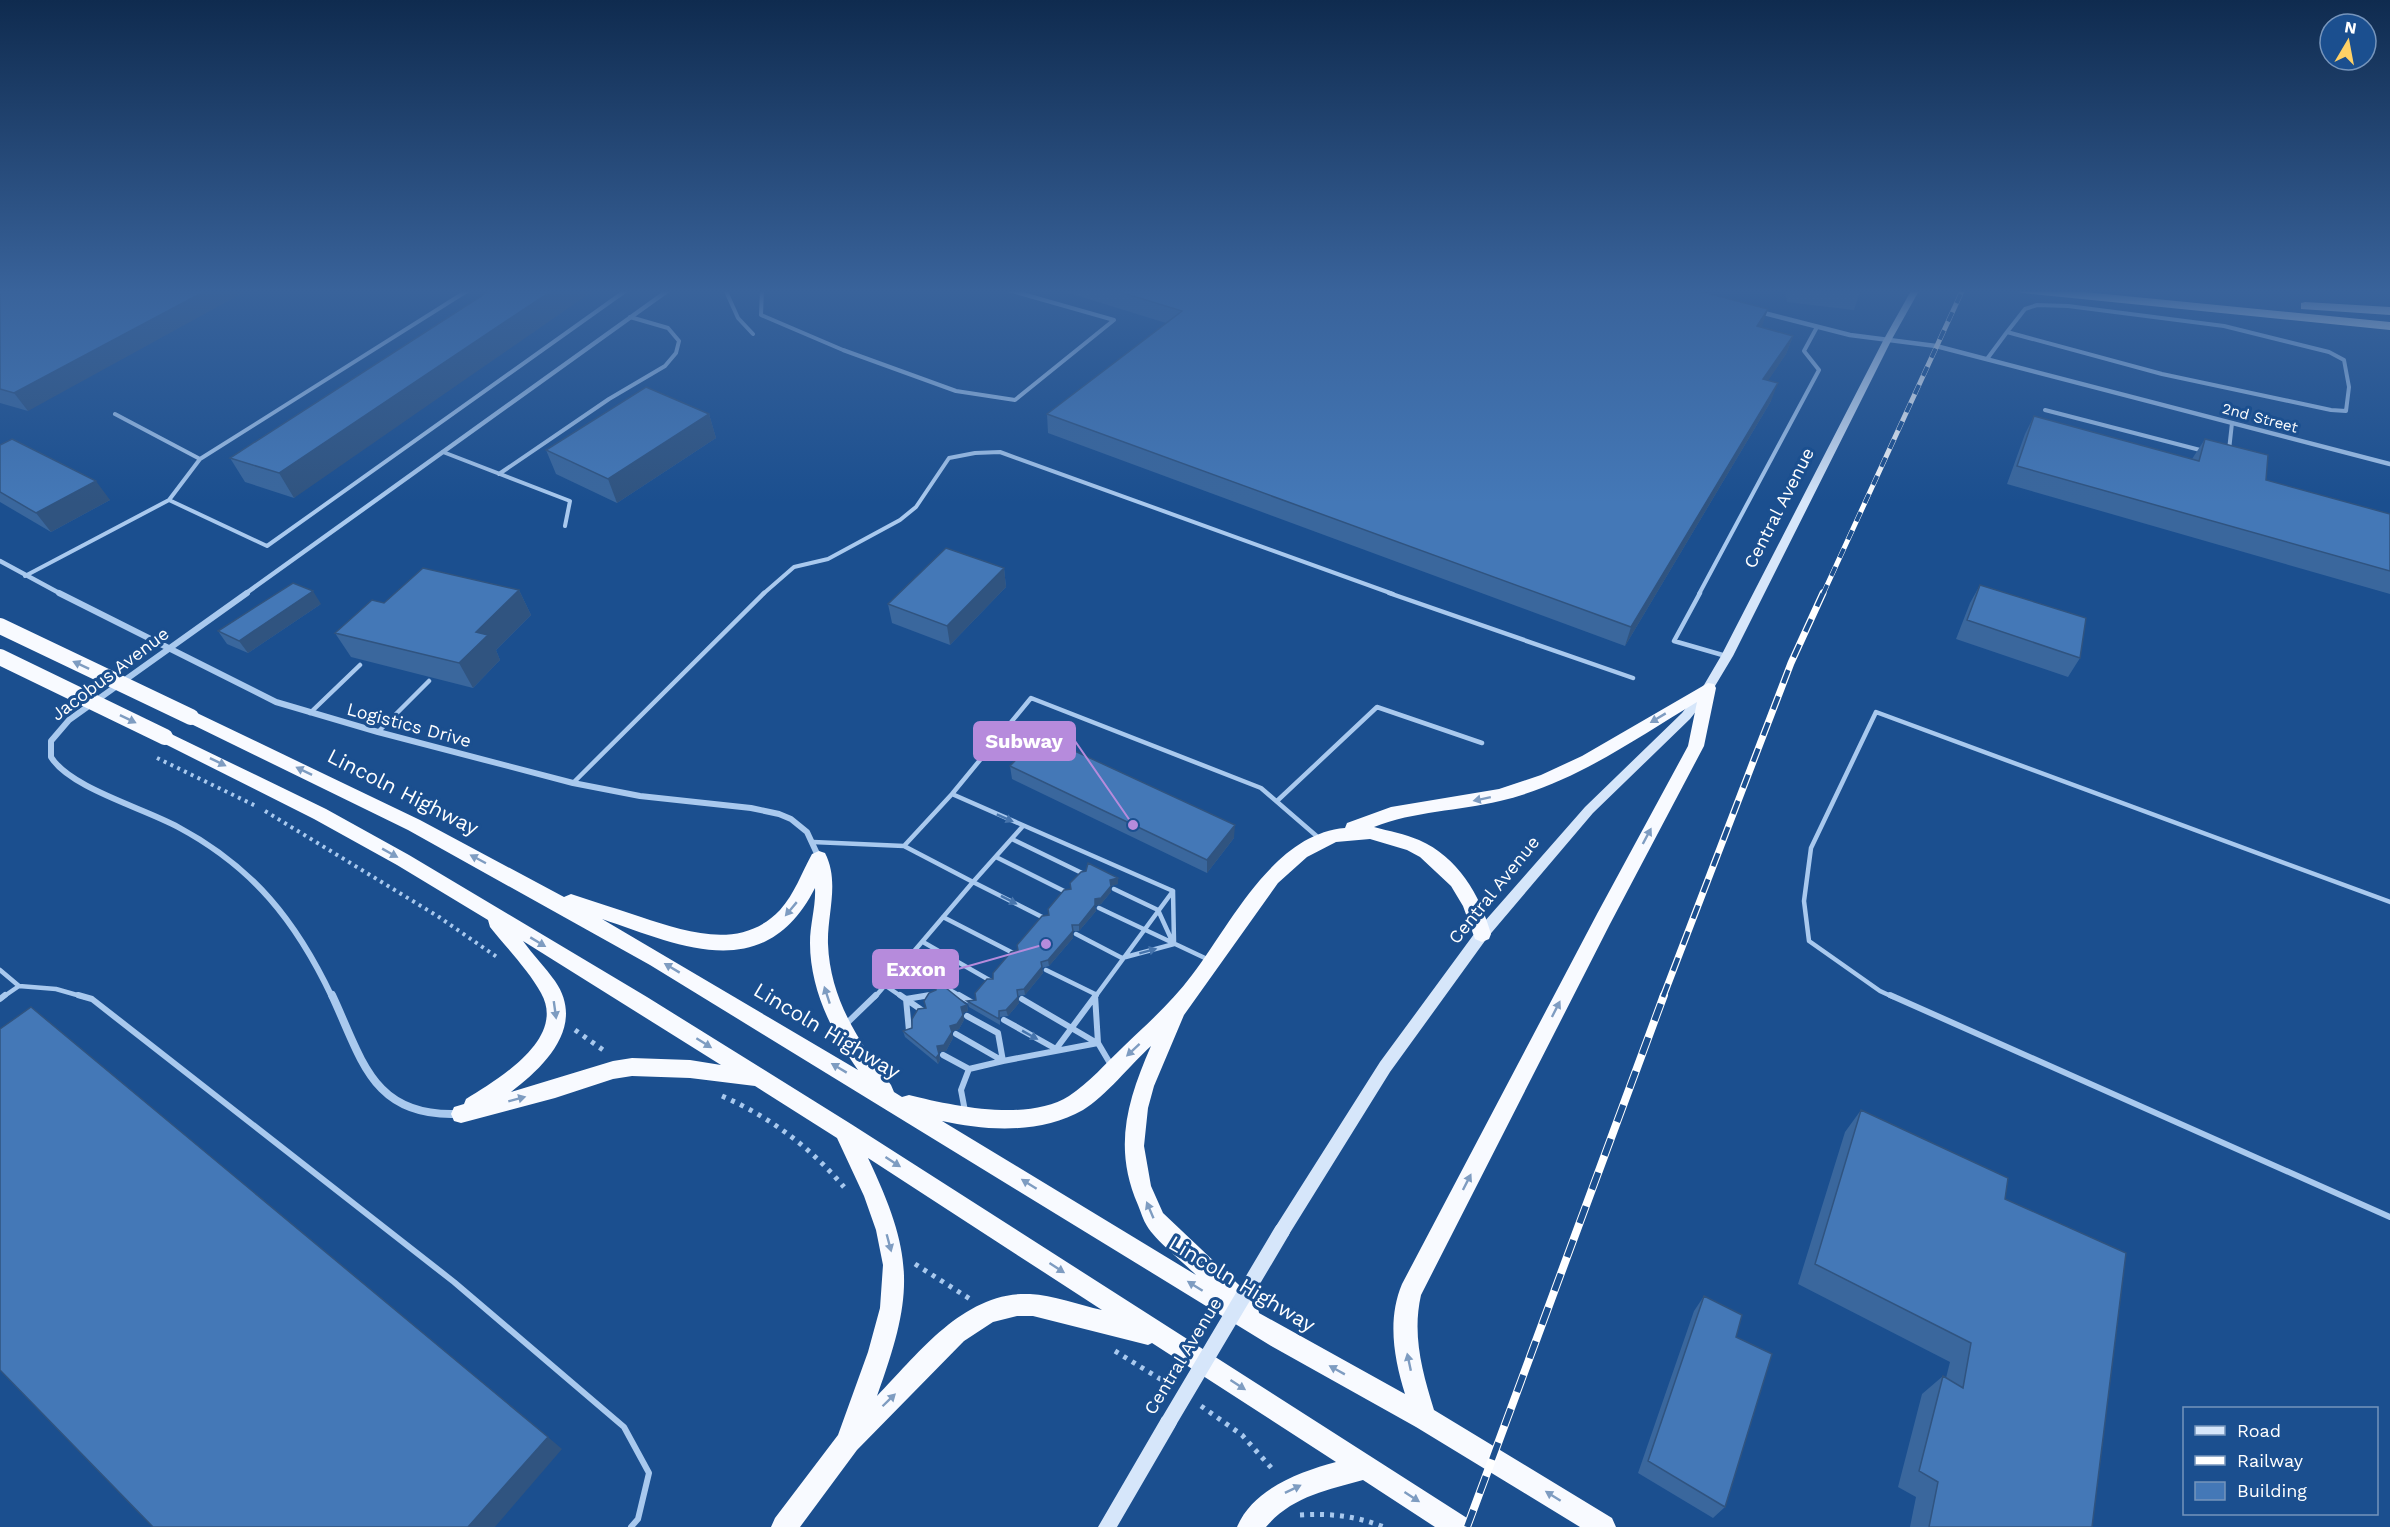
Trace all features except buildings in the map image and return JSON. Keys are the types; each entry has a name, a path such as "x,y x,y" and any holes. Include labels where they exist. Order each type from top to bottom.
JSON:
{"highway":[{"name":"Lincoln Highway","path":"0,626 358,796 530,887 657,959 889,1098 1281,1339 1425,1418 1603,1527"},
{"path":"0,657 320,814 403,860 844,1131 1458,1527"},
{"path":"816,850 824,896 819,929 819,960 827,996 849,1042 889,1098 968,1118 1017,1119 1057,1112 1076,1103 1176,1010 1283,865 1320,839 1391,813 1500,795 1547,779 1588,760 1708,688"},
{"path":"1425,1418 1408,1361 1405,1341 1403,1323 1410,1292 1603,919 1696,746 1708,688"},
{"path":"1342,832 1370,831 1385,834 1414,845 1439,860 1451,871 1468,895 1482,934"},
{"path":"530,887 679,938 702,944 734,944 762,934 786,916 803,893 816,850"},
{"path":"461,1114 504,1085 525,1067 543,1048 557,1021 549,988 488,912"},
{"path":"1176,1010 1144,1086 1138,1108 1134,1146 1140,1186 1160,1226 1281,1339"},
{"path":"461,1114 555,1089 613,1070 632,1067 690,1068 760,1079"},
{"path":"844,1131 871,1189 885,1226 891,1248 894,1281 880,1349 848,1441"},
{"path":"783,1527 848,1441 956,1333 988,1312 1017,1305 1048,1307 1163,1336"},
{"path":"1250,1527 1268,1505 1287,1491 1365,1467"}],"main road":[{"name":"Central Avenue","path":"1107,1527 1282,1231 1385,1067 1482,934 1588,810 1686,716 1708,688 1727,656 1877,360"}],"street":[{"name":"Jacobus Avenue","path":"461,1114 436,1115 412,1110 392,1101 383,1093 369,1074 299,936 282,911 247,873 226,856 178,827 75,780 57,768 49,753 52,737 66,721 570,360"},
{"name":"2nd Street","path":"1992,360 2390,464"},
{"name":"Logistics Drive","path":"0,561 25,576 260,695 310,713 573,783 676,801 767,810 791,819 807,832 816,850"}],"lane":[{"path":"25,576 169,500 200,459 357,360"},
{"path":"169,500 267,546 528,360"},
{"path":"499,474 609,399 665,366 670,360"},
{"path":"871,360 956,391 1016,400 1065,360"},
{"path":"1727,656 1674,641 1819,370 1811,360"},
{"path":"2111,360 2162,374 2331,410 2346,411 2349,387 2344,360"},
{"path":"2045,410 2205,451"},
{"path":"115,414 200,459"},
{"path":"2228,457 2232,423"},
{"path":"443,452 570,501 565,526"},
{"path":"573,783 777,580 794,567 828,559 900,520 916,507 949,458 975,453 1000,452 1278,554 1633,678"},
{"path":"310,713 360,665"},
{"path":"378,732 429,681"},
{"path":"904,846 952,794 1031,698 1261,789 1320,839"},
{"path":"1277,801 1377,707 1482,743"},
{"path":"2390,902 1876,712 1811,848 1804,901 1809,940 1880,991 2390,1217"},
{"path":"952,794 1173,891"},
{"path":"842,1028 886,986 1023,826"},
{"path":"1012,839 1084,874"},
{"path":"816,850 904,846 1046,919"},
{"path":"996,857 1068,892"},
{"path":"1114,889 1158,910 1174,944"},
{"path":"1056,1049 1173,891"},
{"path":"1173,891 1174,944"},
{"path":"1099,908 1212,961"},
{"path":"943,917 1015,954"},
{"path":"1076,934 1122,958 1174,944"},
{"path":"923,942 991,982"},
{"path":"904,964 973,1003"},
{"path":"0,970 19,986 56,989 92,999 454,1282 624,1427 649,1473 638,1519 631,1527"},
{"path":"1046,970 1095,994"},
{"path":"0,999 19,986"},
{"path":"886,986 923,1011"},
{"path":"906,999 934,994"},
{"path":"1095,994 1098,1043 1113,1069"},
{"path":"906,999 909,1030"},
{"path":"1022,999 1098,1043"},
{"path":"967,1016 998,1033 1002,1061"},
{"path":"1004,1020 1056,1049"},
{"path":"956,1034 1002,1061"},
{"path":"943,1055 969,1069 1056,1049 1098,1043"},
{"path":"968,1118 961,1098 960,1086 969,1069"}],"path":[{"path":"148,753 268,812 439,916 500,960"},
{"path":"577,1031 605,1050"},
{"path":"713,1092 742,1104 789,1134 832,1173 849,1197"},
{"path":"923,1269 968,1298"},
{"path":"1108,1348 1173,1386"},
{"path":"1192,1400 1232,1426 1259,1449 1301,1515 1330,1513 1366,1520 1384,1527"}],"railway":[{"path":"1823,594 1930,360"},
{"path":"1663,997 1791,663 1823,593"},
{"path":"1467,1527 1664,995"}],"place":[{"name":"Subway","path":"1133,825"},
{"name":"Exxon","path":"1046,944"}]}
